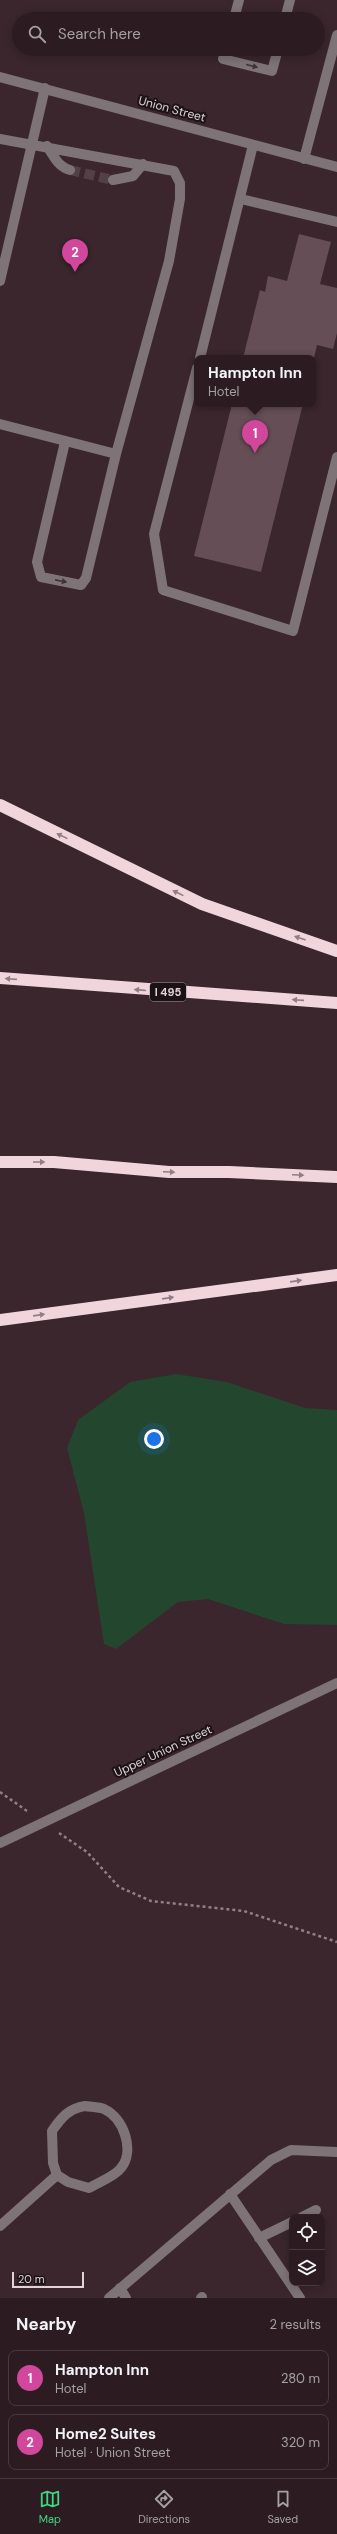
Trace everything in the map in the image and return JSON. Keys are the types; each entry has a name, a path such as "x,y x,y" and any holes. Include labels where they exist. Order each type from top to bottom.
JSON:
{"highway":[{"path":"0,805 202,904 337,951"},
{"name":"I 495","path":"0,978 337,1003"},
{"path":"0,1162 54,1162 169,1172 229,1172 337,1177"},
{"path":"0,1320 337,1275"}],"street":[{"path":"236,12 239,0"},
{"path":"287,12 290,0"},
{"path":"304,159 337,35"},
{"path":"224,56 223,58 272,71 276,56"},
{"name":"Union Street","path":"0,77 337,167"},
{"path":"0,281 34,144 45,88"},
{"path":"0,139 47,146 174,171 180,184 180,199 169,261 116,454 86,578 81,585 40,577 37,562 65,442"},
{"path":"201,355 241,199 253,145"},
{"path":"47,146 57,161 64,168 70,170"},
{"path":"113,180 133,176 143,164"},
{"path":"241,199 337,222"},
{"path":"194,380 154,534 163,590 293,631 337,457"},
{"path":"0,424 116,454"},
{"name":"Upper Union Street","path":"0,1843 337,1683"},
{"path":"85,2106 104,2109 120,2123 128,2142 126,2162 120,2170 89,2188 68,2182 57,2175 53,2163 52,2131 68,2112 85,2106"},
{"path":"109,2298 270,2160 281,2154 302,2149 337,2152"},
{"path":"0,2226 57,2175"},
{"path":"230,2194 300,2298"},
{"path":"308,2214 316,2210"},
{"path":"259,2238 289,2223"},
{"path":"120,2288 126,2298"}],"path":[{"path":"0,1792 87,1852 120,1886 151,1901 244,1911 337,1942"}],"green space":[{"path":"176,1374 227,1382 305,1408 337,1410 337,1625 284,1624 208,1599 178,1602 116,1649 104,1644 84,1513 67,1448 78,1420 130,1382"}],"building":[{"path":"299,234 331,242 320,284 337,288 337,333 333,349 317,345 315,355 244,355 260,290 265,292 268,276 287,281"},
{"path":"231,407 302,407 261,572 194,556"}],"tunnel":[{"path":"70,170 113,180"}],"place":[{"name":"Home2 Suites","path":"75,272"},
{"name":"Hampton Inn","path":"255,453"}]}
